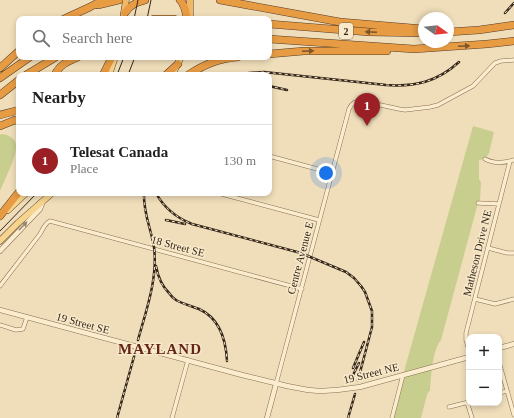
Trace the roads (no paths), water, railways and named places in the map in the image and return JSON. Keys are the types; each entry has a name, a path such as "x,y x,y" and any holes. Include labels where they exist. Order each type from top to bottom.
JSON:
{"highway":[{"path":"70,16 103,0"},
{"path":"90,7 119,0"},
{"path":"124,16 126,0"},
{"path":"124,16 129,7 145,0"},
{"path":"180,0 188,11"},
{"path":"188,16 190,0"},
{"path":"220,0 340,22 418,28"},
{"path":"239,0 290,13"},
{"name":"2","path":"272,24 369,32 418,34"},
{"path":"454,31 514,25"},
{"name":"2","path":"272,39 414,49 514,41"},
{"path":"272,54 304,51 402,52 414,49"},
{"path":"0,68 16,54"},
{"path":"0,78 26,60"},
{"path":"31,72 51,60"},
{"path":"56,72 60,67 72,60"},
{"path":"105,72 112,60"},
{"path":"193,72 206,65 221,60"},
{"path":"169,72 178,64"},
{"path":"0,95 16,82"},
{"path":"0,115 16,111"},
{"path":"0,126 16,120"},
{"path":"0,217 16,196"}],"main road":[{"path":"110,72 113,60"},
{"path":"174,72 180,60"},
{"path":"0,217 23,196"},
{"path":"0,241 49,196"}],"street":[{"name":"Centre Avenue E","path":"267,418 349,109 353,103 357,101 365,101 405,110 432,107 473,86 495,63 514,60"},
{"path":"272,157 332,173"},
{"path":"485,159 491,162 512,161"},
{"name":"Matheson Drive NE","path":"466,334 499,204 512,161"},
{"path":"229,196 319,220"},
{"path":"0,251 40,209 44,200"},
{"path":"478,203 499,204"},
{"name":"18 Street SE","path":"0,286 40,234 45,224 50,221 302,289"},
{"path":"488,248 514,253"},
{"path":"475,299 495,304 514,299"},
{"name":"19 Street SE","path":"0,310 276,384"},
{"path":"0,325 16,330 23,329 27,317"},
{"path":"502,347 514,344"},
{"name":"19 Street NE","path":"276,384 320,391 360,387 466,357"},
{"path":"172,418 188,360"},
{"path":"501,370 514,415"},
{"path":"392,418 403,375"},
{"path":"502,392 507,391"},
{"path":"449,408 466,403"},
{"path":"469,406 472,418"}],"tram line":[{"path":"135,16 138,0"},
{"path":"148,16 151,0"},
{"path":"118,72 123,60"},
{"path":"129,72 134,60"},
{"path":"0,231 34,196"}],"railway":[{"path":"505,13 514,3"},
{"path":"272,73 386,85 407,85 434,79 451,69 459,62"},
{"path":"272,87 287,90"},
{"path":"138,340 148,306 153,282 155,259 144,196"},
{"path":"158,196 171,212 192,224 301,253 346,272 354,278 365,292 372,311 372,327 358,380"},
{"path":"166,220 185,224"},
{"path":"156,266 162,284 172,297 184,304 199,309 212,318 220,330 223,338 227,361"},
{"path":"353,368 364,342"},
{"path":"117,418 135,353"},
{"path":"352,377 359,363"},
{"path":"348,418 355,394"}],"place":[{"name":"Telesat Canada","path":"367,126"}],"district":[{"name":"MAYLAND","path":"160,349"}]}
